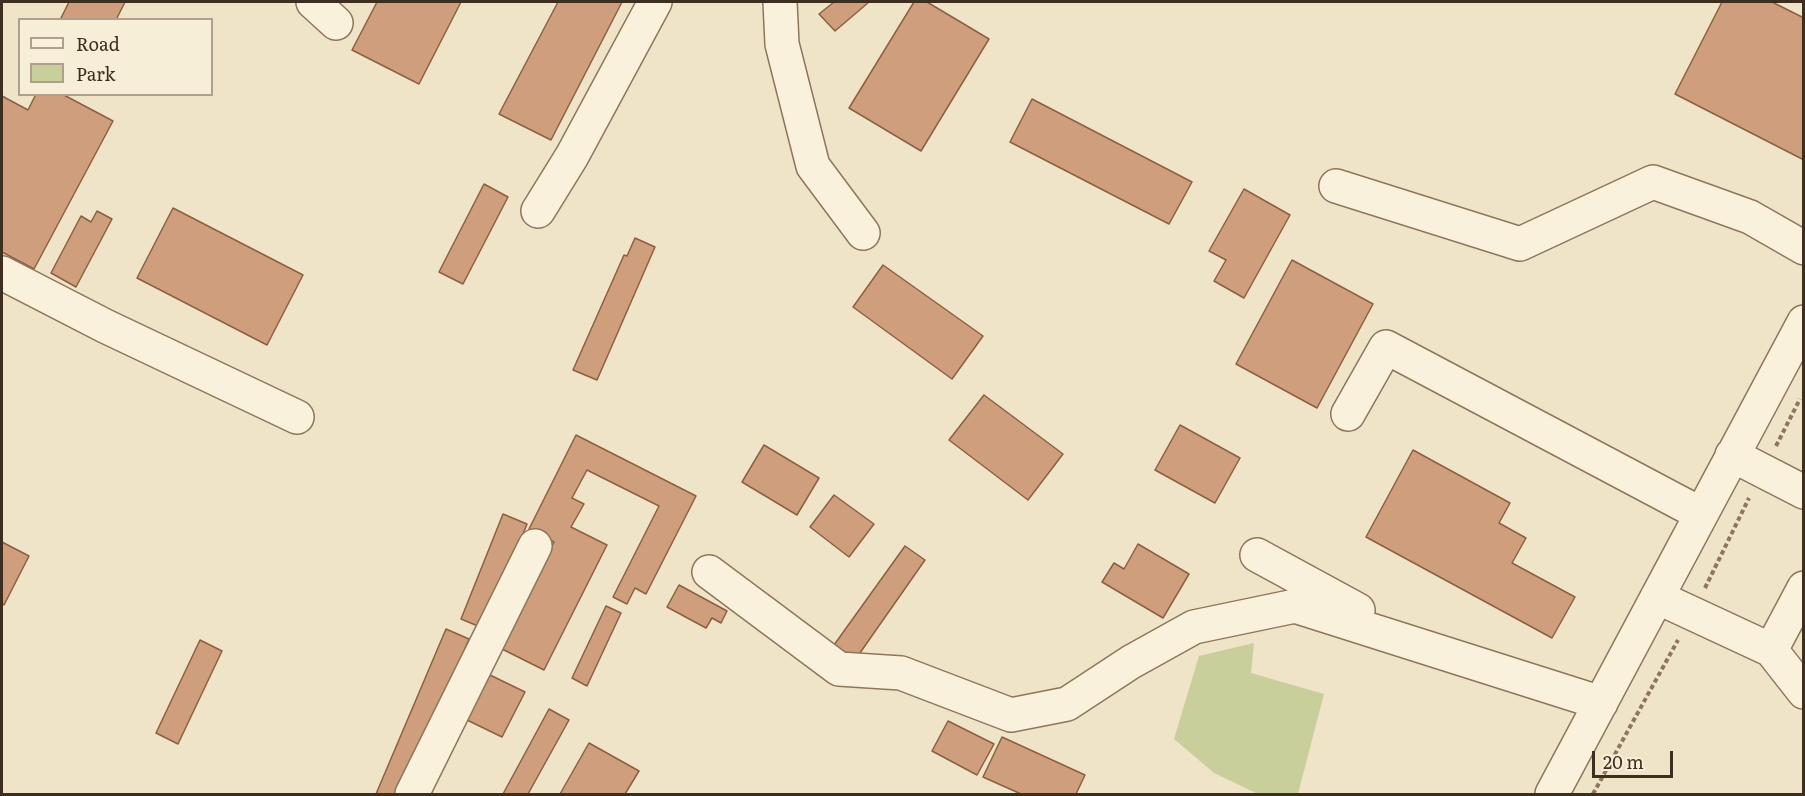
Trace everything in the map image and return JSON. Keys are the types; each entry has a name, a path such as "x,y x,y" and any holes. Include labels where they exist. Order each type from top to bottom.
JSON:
{"street":[{"path":"538,211 572,156 655,2"},
{"path":"780,2 782,44 813,166 863,233"},
{"path":"1336,186 1520,244 1653,182 1750,217 1803,248"},
{"path":"2,273 105,327 297,417"},
{"path":"1552,795 1803,322"},
{"path":"1348,414 1386,346 1701,514"},
{"path":"1732,455 1803,492"},
{"path":"412,795 535,546"},
{"path":"1257,555 1426,648"},
{"path":"709,572 839,669 901,673 1011,715 1067,704 1131,662 1194,627 1295,606 1601,703"},
{"path":"1771,650 1803,588"},
{"path":"1657,597 1771,650 1803,692"}],"green space":[{"path":"1254,643 1251,673 1324,694 1298,794 1258,794 1214,773 1174,739 1199,656"}],"building":[{"path":"69,2 125,2 117,18 61,18"},
{"path":"377,2 461,2 419,84 352,50"},
{"path":"558,2 622,2 551,140 499,114"},
{"path":"834,2 869,2 835,31 819,14"},
{"path":"914,2 927,2 989,39 921,151 849,108"},
{"path":"1722,2 1772,2 1804,18 1804,160 1675,94"},
{"path":"2,96 28,110 35,96 66,96 113,121 34,269 2,252"},
{"path":"1032,99 1192,182 1169,224 1010,142"},
{"path":"484,184 508,197 463,284 439,272"},
{"path":"1244,189 1290,215 1244,298 1214,281 1226,260 1209,251"},
{"path":"173,208 303,275 267,345 137,278"},
{"path":"97,211 112,219 76,287 51,273 81,216 91,222"},
{"path":"635,238 655,247 597,380 573,370 624,255 627,256"},
{"path":"1292,260 1373,304 1317,408 1236,364"},
{"path":"883,265 983,336 952,379 853,307"},
{"path":"984,395 1063,454 1028,500 949,440"},
{"path":"1180,425 1240,458 1215,503 1155,470"},
{"path":"576,435 696,496 646,594 635,588 627,604 613,597 659,506 587,470 572,498 584,504 571,527 607,545 544,670 500,648 554,542 529,529"},
{"path":"764,445 819,478 797,515 742,482"},
{"path":"1413,450 1510,503 1499,523 1526,538 1512,563 1575,597 1552,638 1366,537"},
{"path":"834,495 874,524 849,557 810,527"},
{"path":"503,514 527,524 485,629 461,619"},
{"path":"2,542 29,556 4,605 2,603"},
{"path":"1138,544 1189,574 1163,618 1102,582 1114,563 1124,569"},
{"path":"905,546 925,560 855,660 834,645"},
{"path":"679,585 727,611 721,623 712,618 706,628 667,607"},
{"path":"606,606 621,613 587,686 572,678"},
{"path":"446,629 469,639 403,794 376,794"},
{"path":"200,640 222,651 178,744 156,733"},
{"path":"490,675 525,692 502,737 467,720"},
{"path":"549,709 569,720 528,794 503,794"},
{"path":"948,721 994,744 977,775 932,751"},
{"path":"1002,737 1085,775 1076,794 1021,794 983,777"},
{"path":"589,743 639,771 625,794 560,794"}]}
